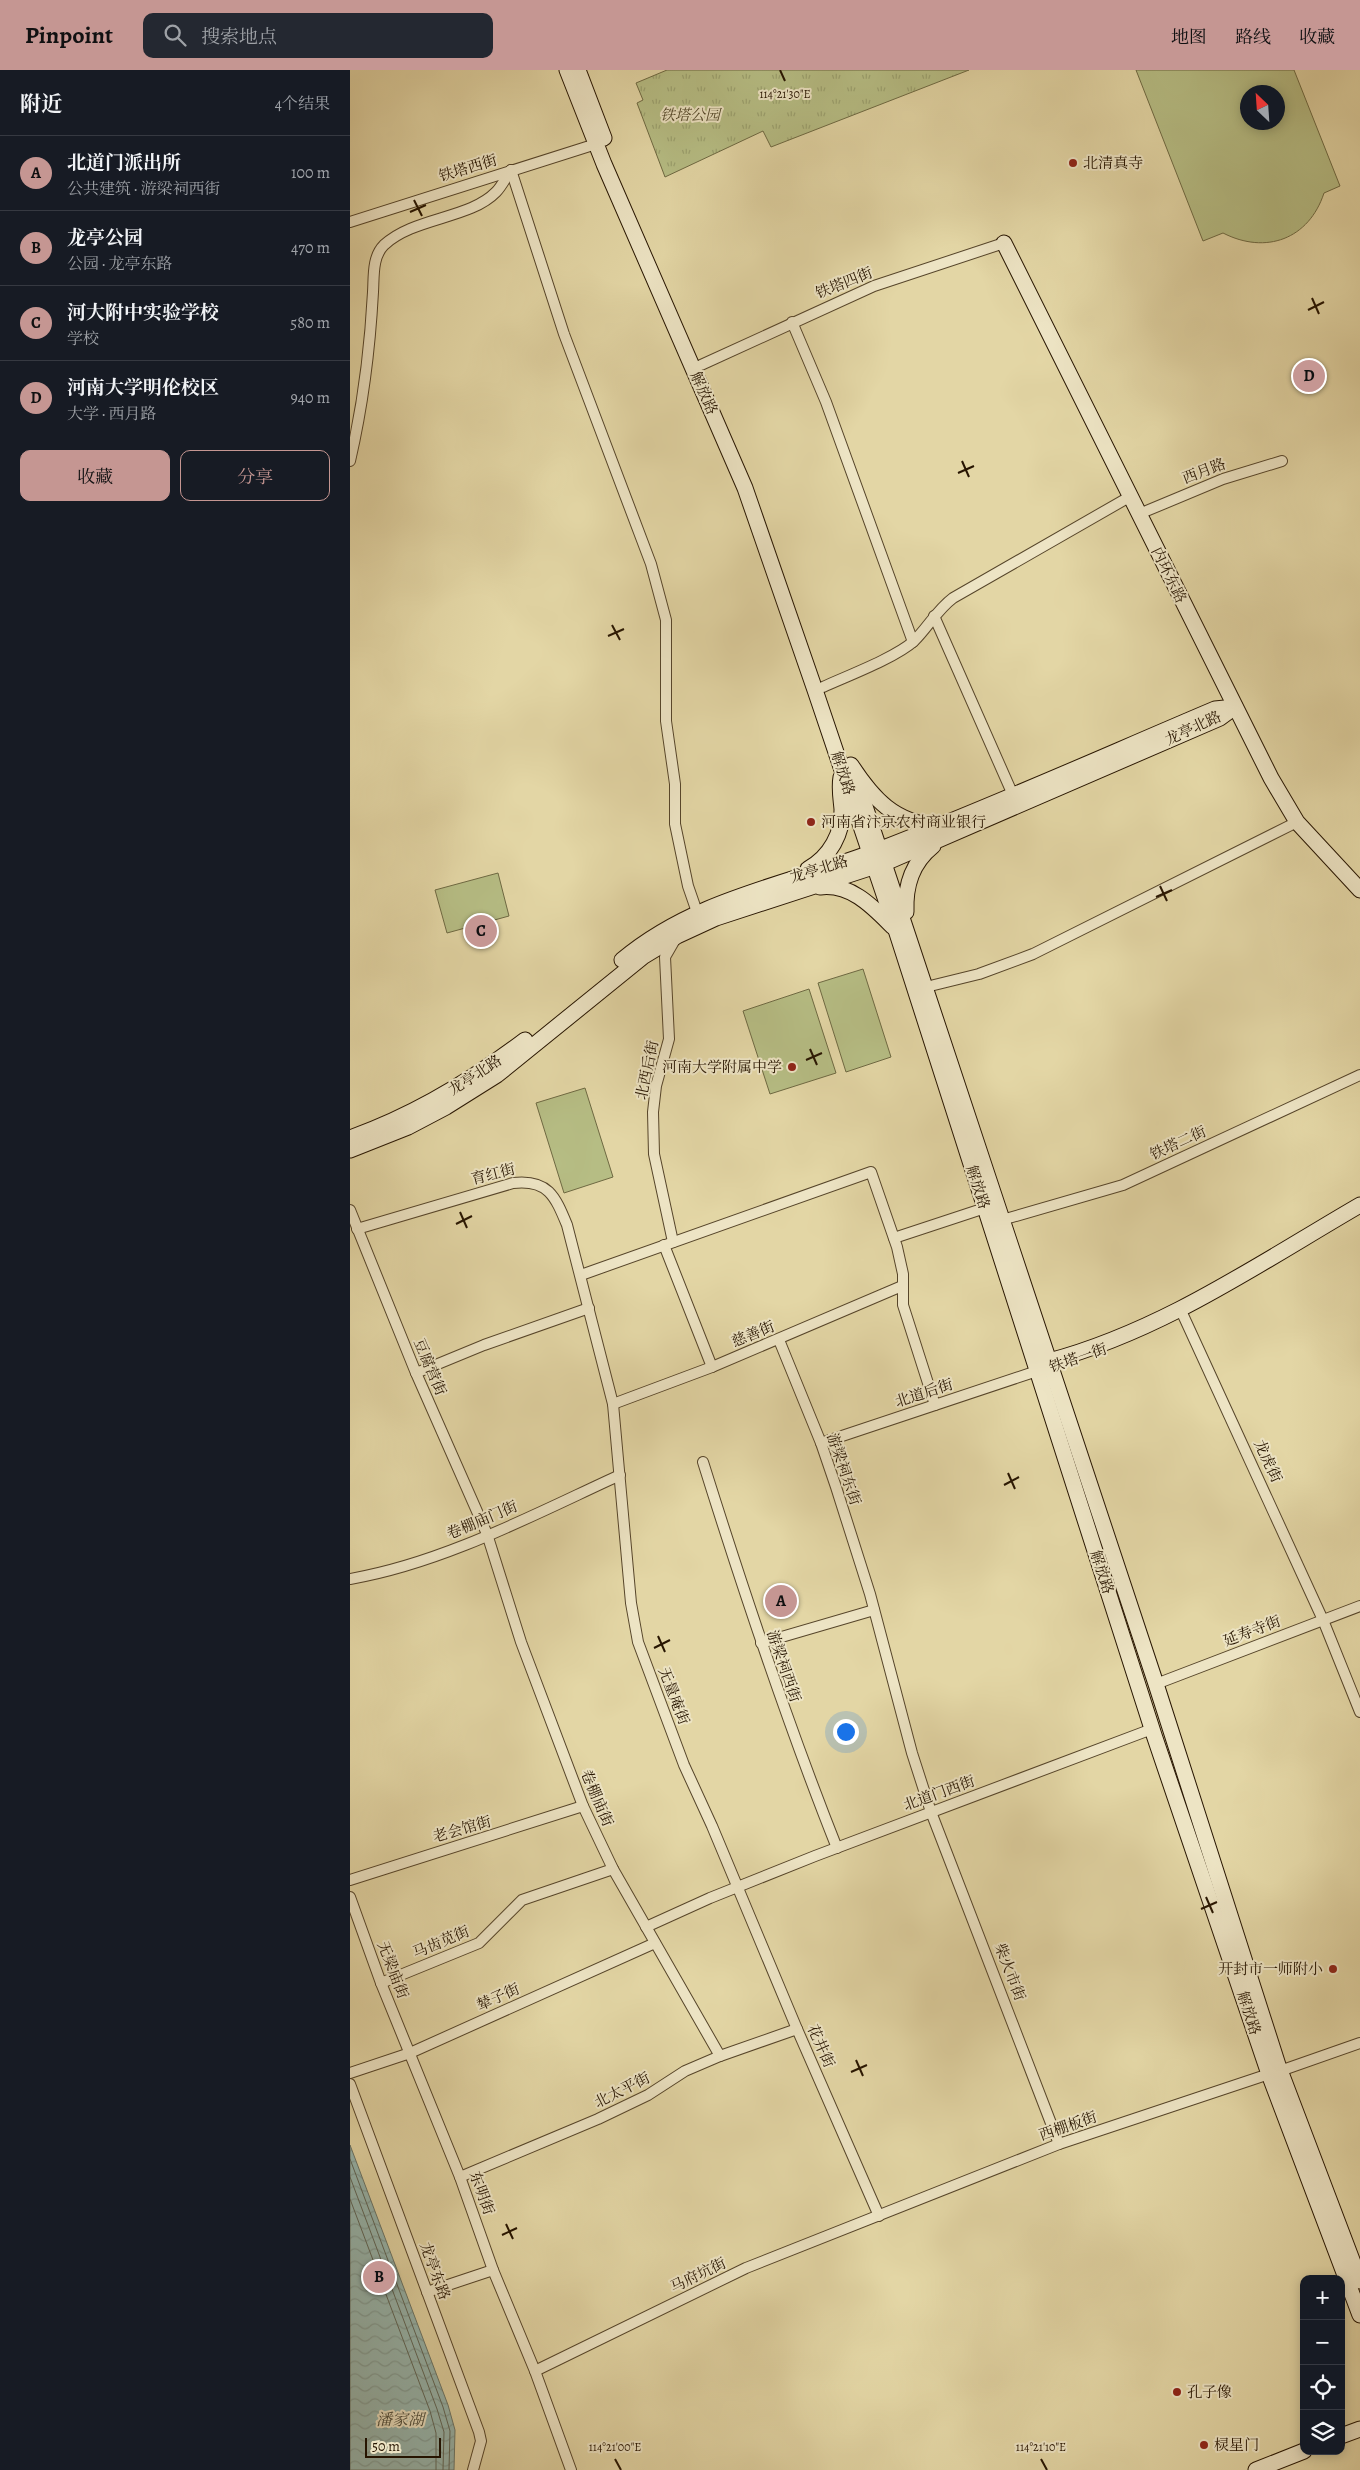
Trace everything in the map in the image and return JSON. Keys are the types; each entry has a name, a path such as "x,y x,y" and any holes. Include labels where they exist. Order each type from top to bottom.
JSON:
{"main road":[{"name":"解放路","path":"567,70 596,144 745,488 847,767"},
{"name":"解放路","path":"578,70 612,160 752,485 823,686 847,767 901,929 985,1208 1046,1366 1156,1684 1275,2072 1360,2281"},
{"name":"内环东路","path":"1004,243 1271,778 1297,822 1360,890"},
{"name":"龙亭北路","path":"350,1138 403,1117 441,1097 483,1071 555,1018 638,947 697,912 877,858 1220,718 1235,706"},
{"name":"龙亭北路","path":"942,831 1013,795 1215,709 1235,706"},
{"path":"796,883 819,863 832,848 837,836 842,810 839,787 847,767 887,810 921,825 942,831 910,875 901,929"},
{"path":"796,883 826,886 853,893 901,929"},
{"name":"龙亭北路","path":"350,1150 408,1127 446,1107 497,1075 644,956 677,936 796,883"},
{"name":"解放路","path":"901,929 926,987 1002,1220 1152,1730 1360,2314"},
{"name":"铁塔一街","path":"1046,1366 1181,1309 1360,1205"},
{"name":"铁塔一街","path":"1046,1366 1106,1348 1183,1315 1360,1212"},
{"path":"1345,2435 1360,2429"},
{"path":"1256,2470 1300,2453"}],"street":[{"name":"铁塔西街","path":"350,222 596,144"},
{"path":"350,460 360,416 371,332 375,264 379,251 409,228 484,201 495,193 511,170"},
{"path":"511,170 564,334 651,564 666,620 666,721 675,784 675,824 688,886 697,912"},
{"name":"铁塔四街","path":"701,364 874,286 1004,243"},
{"path":"792,322 826,402 913,642"},
{"name":"西月路","path":"1139,514 1223,479 1282,461"},
{"path":"823,686 881,660 913,642 940,607 953,598 1131,496"},
{"path":"934,616 1013,795"},
{"path":"926,987 979,974 1033,954 1297,822"},
{"name":"北西后街","path":"668,1244 654,1154 653,1112 656,1086 669,1039 665,957 677,936"},
{"name":"铁塔二街","path":"1002,1220 1123,1185 1360,1075"},
{"path":"581,1275 871,1172 894,1238 901,1266 903,1305 935,1405"},
{"name":"育红街","path":"357,1229 513,1183 529,1181 544,1188 556,1200 567,1225 581,1275 613,1404 620,1475"},
{"path":"894,1238 985,1208"},
{"name":"豆腐营街","path":"350,1210 416,1372 487,1534"},
{"path":"668,1244 712,1367"},
{"name":"慈善街","path":"613,1404 712,1367 902,1286"},
{"path":"416,1372 484,1345 589,1308"},
{"name":"龙虎街","path":"1183,1315 1323,1620 1360,1712"},
{"name":"游梁祠东街","path":"778,1340 820,1443 874,1610 912,1753 931,1812"},
{"name":"北道后街","path":"820,1443 1046,1366"},
{"name":"游梁祠西街","path":"703,1462 760,1643 794,1740 837,1848"},
{"name":"卷棚庙门街","path":"350,1579 408,1565 487,1534 620,1475"},
{"name":"无量庵街","path":"620,1475 631,1603 638,1642 684,1765 737,1887"},
{"name":"卷棚庙街","path":"487,1534 528,1660 583,1806 613,1869 720,2056"},
{"name":"延寿寺街","path":"1156,1684 1360,1606"},
{"path":"760,1643 874,1610"},
{"name":"北道门西街","path":"646,1928 737,1887 931,1812 1152,1730"},
{"name":"老会馆街","path":"350,1880 583,1806"},
{"name":"柴火市街","path":"931,1812 1059,2144"},
{"name":"马齿苋街","path":"382,1983 479,1943 522,1900 613,1869"},
{"name":"花井街","path":"737,1887 796,2029 879,2216"},
{"name":"无梁庙街","path":"350,1897 410,2053"},
{"name":"辇子街","path":"350,2073 410,2053 656,1943"},
{"name":"北太平街","path":"460,2177 598,2119 648,2094 685,2071 720,2056 796,2029"},
{"name":"西棚板街","path":"879,2216 1059,2144 1360,2043"},
{"name":"东明街","path":"410,2053 460,2177 493,2270 535,2371 571,2470"},
{"name":"龙亭东路","path":"350,2084 479,2432 480,2441 472,2470"},
{"name":"马府坑街","path":"535,2371 746,2268 879,2216"},
{"path":"427,2292 493,2270"}],"green space":[{"name":"铁塔公园","path":"667,70 969,70 771,147 763,131 665,177 637,103 643,100 636,83"},
{"path":"1136,70 1294,70 1340,186 1324,193 1317,209 1308,222 1297,232 1284,238 1270,242 1255,242 1223,233 1203,241"},
{"path":"498,873 509,916 447,933 435,890"},
{"path":"863,969 891,1057 846,1072 818,983"},
{"path":"809,989 836,1073 770,1094 743,1011"},
{"path":"585,1088 613,1177 564,1193 536,1103"}],"water":[{"name":"潘家湖","path":"350,2145 448,2405 455,2430 454,2470 350,2470"}],"place":[{"name":"北清真寺","path":"1073,163"},
{"name":"河南大学明伦校区","path":"1309,376"},
{"name":"河南省汴京农村商业银行","path":"811,822"},
{"name":"河大附中实验学校","path":"481,931"},
{"name":"河南大学附属中学","path":"792,1067"},
{"name":"北道门派出所","path":"781,1601"},
{"name":"开封市一师附小","path":"1333,1969"},
{"name":"龙亭公园","path":"379,2277"},
{"name":"孔子像","path":"1177,2392"},
{"name":"棂星门","path":"1204,2445"}]}
